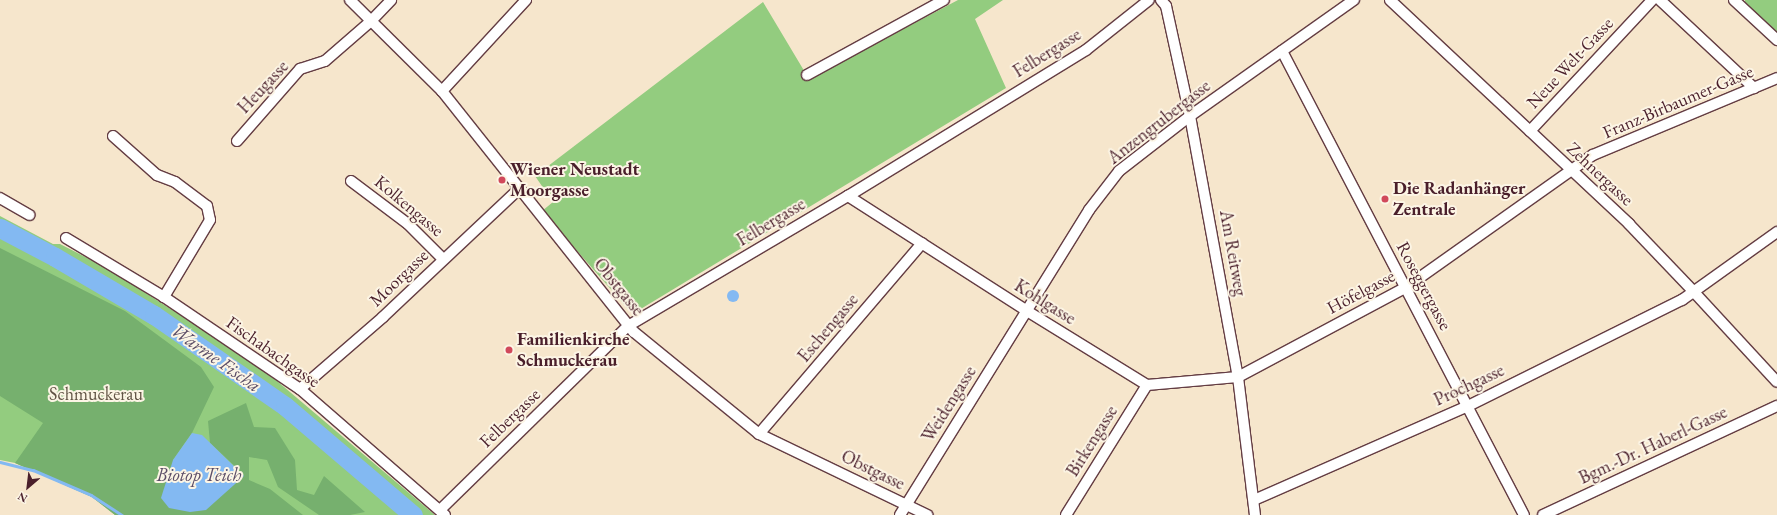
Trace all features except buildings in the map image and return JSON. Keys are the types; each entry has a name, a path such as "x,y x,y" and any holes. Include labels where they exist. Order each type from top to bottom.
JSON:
{"street":[{"name":"Obstgasse","path":"350,0 442,92 628,326 759,434 927,515"},
{"name":"Heugasse","path":"237,141 300,70 325,61 371,21 391,0"},
{"path":"442,92 526,0"},
{"path":"807,75 944,0"},
{"name":"Felbergasse","path":"442,513 628,326 848,196 1086,50 1149,0"},
{"name":"Am Reitweg","path":"1161,0 1166,6 1190,116 1238,376 1255,515"},
{"name":"Anzengrubergasse","path":"1027,311 1089,210 1120,171 1190,116 1354,0"},
{"name":"Zehnergasse","path":"1390,0 1629,224 1777,382"},
{"name":"Neue Welt-Gasse","path":"1530,131 1652,0"},
{"path":"1660,0 1754,88"},
{"path":"1734,0 1777,40"},
{"name":"Roseggergasse","path":"1282,51 1524,515"},
{"name":"Franz-Birbaumer-Gasse","path":"1572,170 1593,156 1777,78"},
{"path":"113,136 157,175 175,182 207,206 210,220 164,297"},
{"name":"Höfelgasse","path":"1238,376 1406,288 1572,170"},
{"name":"Kolkengasse","path":"351,181 408,224 443,259"},
{"name":"Moorgasse","path":"300,390 382,317 520,189"},
{"name":"Kohlgasse","path":"848,196 1027,311 1147,385"},
{"path":"0,198 30,215"},
{"name":"Prochgasse","path":"1254,500 1468,406 1682,300 1777,232"},
{"name":"Fischabachgasse","path":"66,238 164,297 300,390 442,513"},
{"name":"Eschengasse","path":"759,434 922,244"},
{"name":"Weidengasse","path":"900,515 1027,311"},
{"path":"1147,385 1238,376"},
{"name":"Birkengasse","path":"1066,515 1147,385"},
{"name":"Bgm.-Dr. Haberl-Gasse","path":"1543,515 1777,406"}],"green space":[{"path":"958,0 1003,0 975,19 1006,88 639,310 629,310 542,211 553,202 535,176 763,2 809,79"},
{"path":"1745,0 1777,0 1777,32 1751,9"},
{"name":"Schmuckerau","path":"0,216 53,244 60,244 105,267 216,338 277,381 435,515 115,515 92,497 15,463 0,460"},
{"name":"Schmuckerau","path":"0,248 125,311 201,367 214,387 192,433 173,460 244,475 210,443 208,421 246,403 254,427 275,428 295,460 297,490 314,495 324,476 365,512 350,515 319,515 278,487 267,460 249,457 249,480 270,489 303,515 115,515 92,497 15,463 43,423 0,396"}],"water":[{"path":"731,290 735,290 739,296 735,302 731,302 727,298 727,294"},
{"name":"Biotop Teich","path":"192,433 202,435 244,476 206,510 190,512 169,508 161,498 173,460"}],"waterway":[{"name":"Warme Fischa","path":"0,228 55,257 154,315 285,406 413,515"},
{"path":"0,462 33,470 91,495 122,515"}],"place":[{"name":"Wiener Neustadt Moorgasse","path":"502,180"},
{"name":"Die Radanhänger Zentrale","path":"1385,199"},
{"name":"Familienkirche Schmuckerau","path":"509,350"}]}
